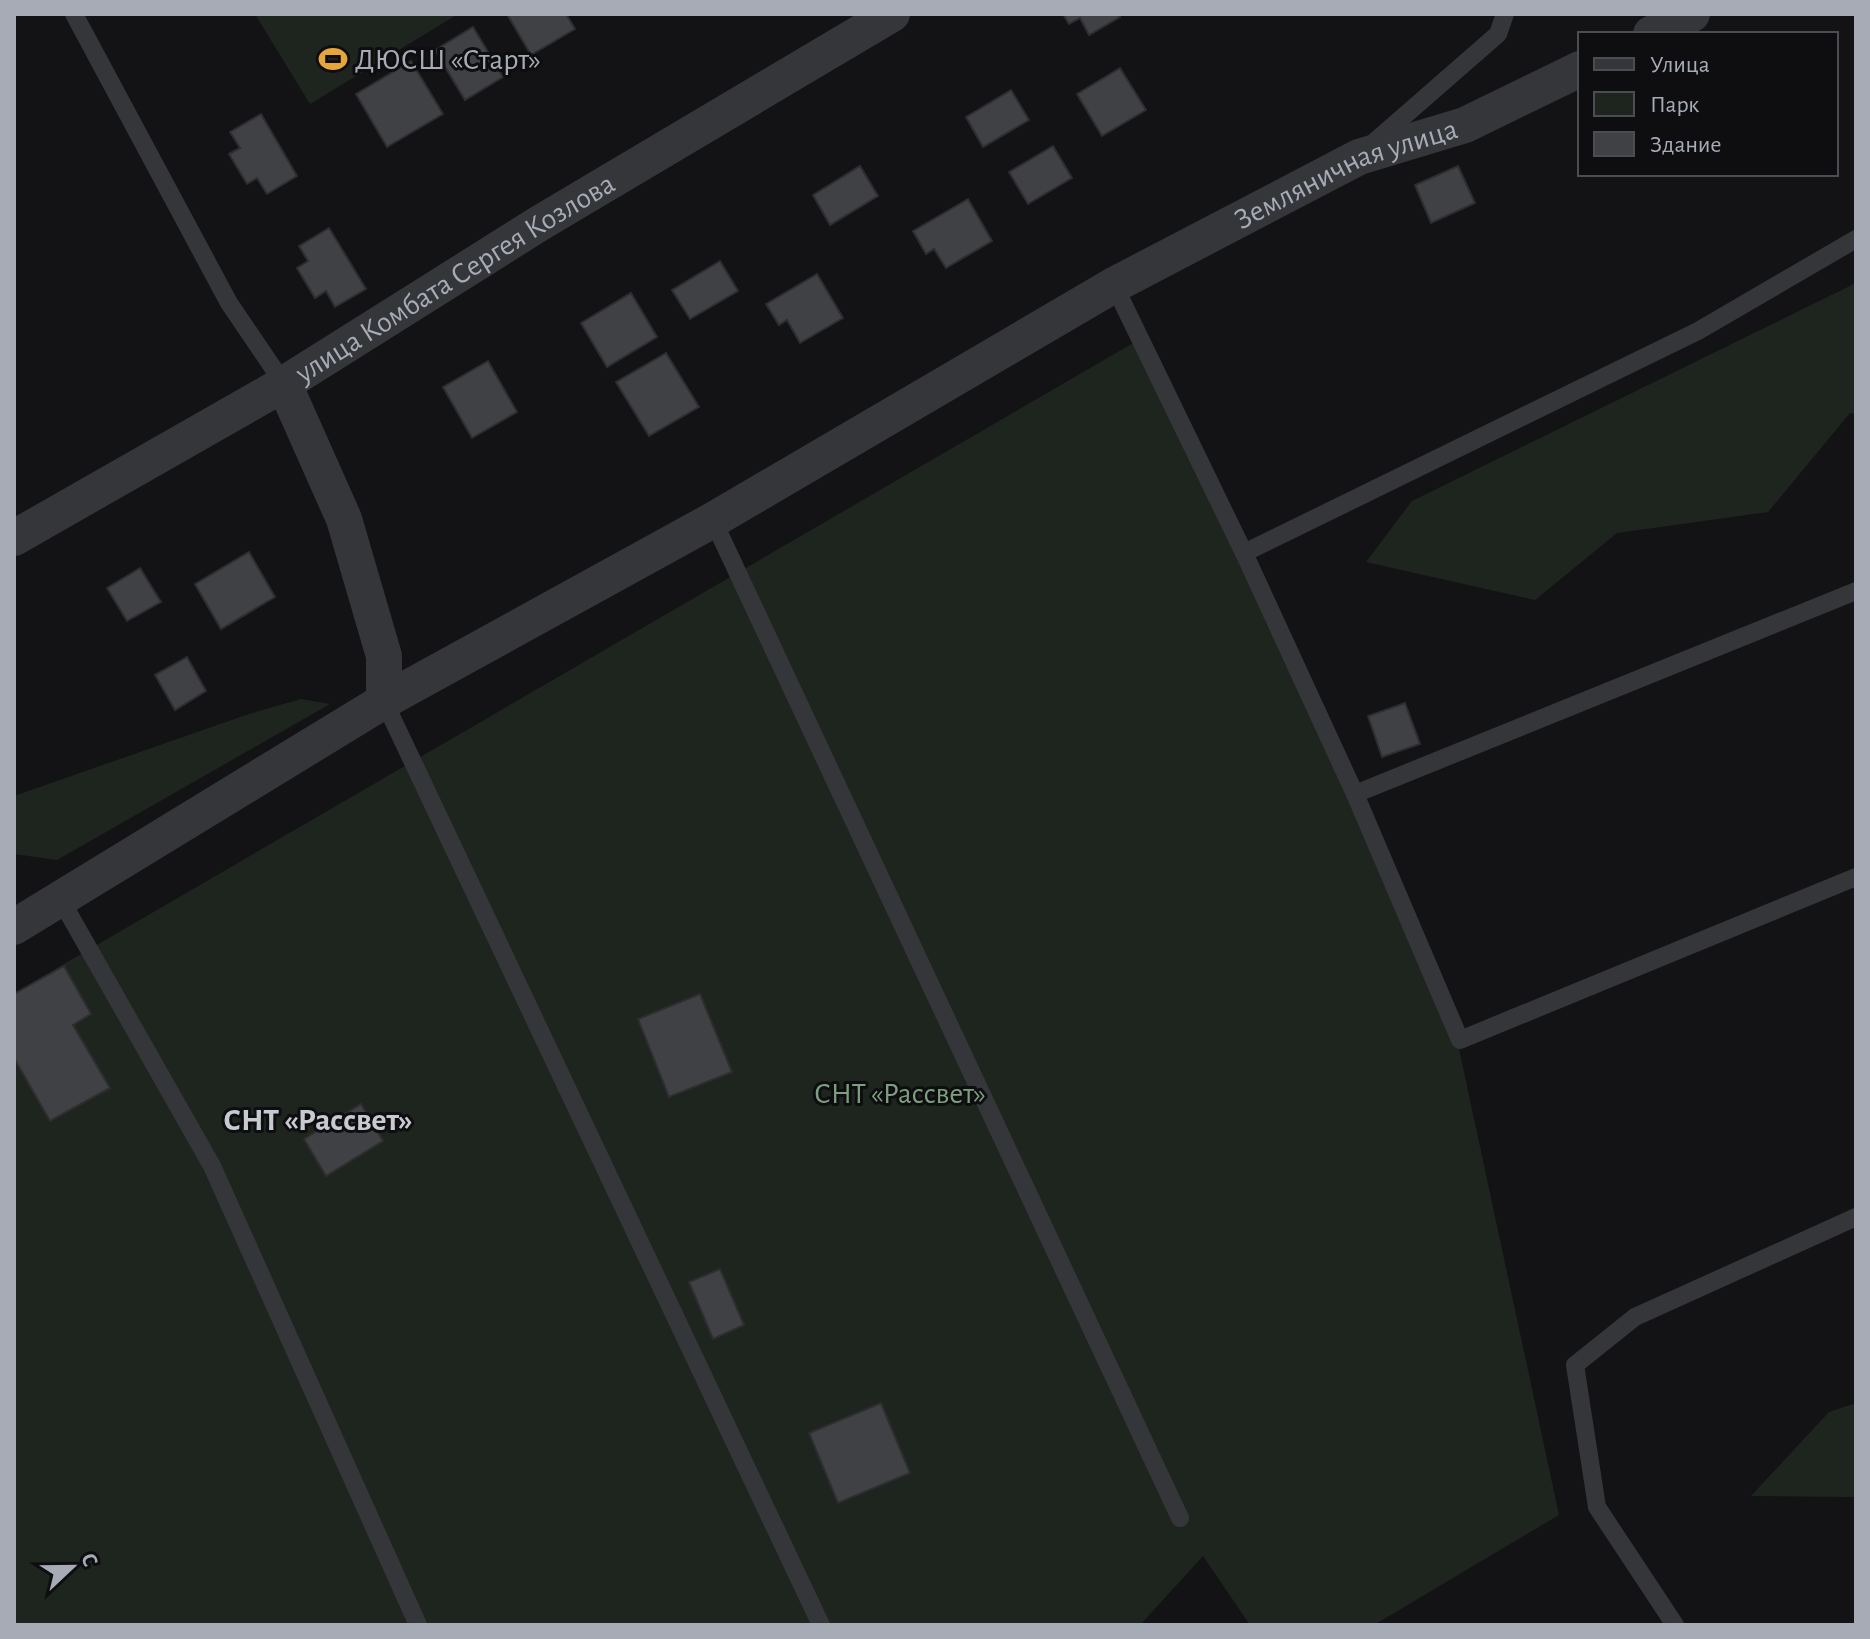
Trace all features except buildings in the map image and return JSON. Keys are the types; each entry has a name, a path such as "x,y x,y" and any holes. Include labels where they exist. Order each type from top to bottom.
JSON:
{"street":[{"name":"улица Комбата Сергея Козлова","path":"14,538 284,384 540,223 892,14"},
{"path":"1655,32 1692,14"},
{"name":"Земляничная улица","path":"14,927 384,701 713,520 1114,285 1359,157 1465,125 1578,70"},
{"path":"284,384 344,519 384,656 384,701"}],"lane":[{"path":"74,14 229,303 284,384"},
{"path":"1359,157 1498,34 1505,14"},
{"path":"1244,553 1698,331 1856,239"},
{"path":"1114,285 1244,553 1355,794 1460,1040 1856,877"},
{"path":"713,520 1180,1518"},
{"path":"1355,794 1856,591"},
{"path":"384,701 821,1625"},
{"path":"61,900 212,1166 418,1625"},
{"path":"1675,1625 1597,1507 1575,1365 1635,1317 1856,1217"}],"green space":[{"name":"ДЮСШ «Старт»","path":"255,14 458,14 310,104"},
{"path":"1856,283 1856,414 1850,413 1768,512 1617,533 1535,600 1366,562 1412,501"},
{"name":"СНТ «Рассвет»","path":"1147,335 1458,1044 1559,1515 1374,1625 1250,1625 1203,1556 1140,1625 14,1625 14,993"},
{"path":"301,699 330,704 57,860 14,854 14,796 249,714"},
{"path":"1856,1403 1856,1497 1751,1496 1829,1412"}],"place":[{"name":"ДЮСШ «Старт»","path":"333,59"}],"district":[{"name":"СНТ «Рассвет»","path":"318,1119"}]}
